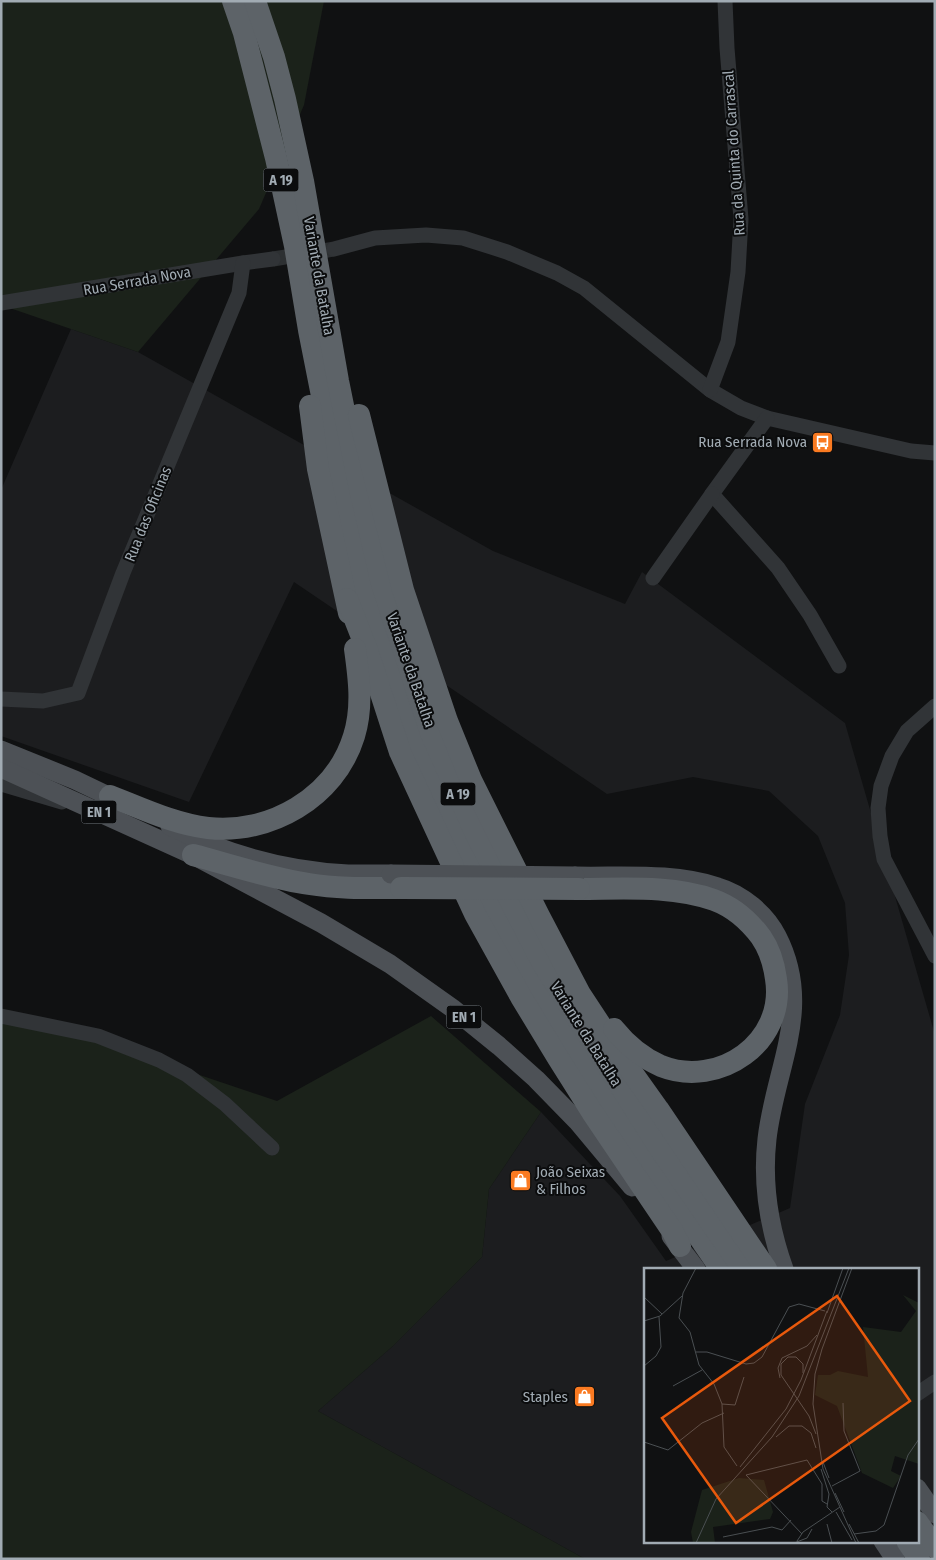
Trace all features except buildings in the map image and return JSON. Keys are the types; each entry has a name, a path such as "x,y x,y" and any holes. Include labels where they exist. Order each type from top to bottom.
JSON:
{"highway":[{"name":"Variante da Batalha","path":"233,1 244,33 276,158 295,246 308,330 343,502 362,582 403,711 434,788 494,914 536,990 606,1101 720,1268"},
{"name":"Variante da Batalha","path":"255,1 274,57 303,181 325,254 360,489 382,584 431,732 476,836 542,962 655,1142 742,1268"},
{"path":"325,254 326,278 403,590 441,704 471,780 580,994 765,1268"},
{"path":"110,796 189,825 222,829 256,826 281,816 305,803 329,780 350,748 356,730 360,685 347,599 318,469 308,386 308,330"},
{"path":"347,599 367,650 400,752 475,914 558,1058 673,1232 680,1246"},
{"path":"193,855 272,876 311,884 352,888 396,881 577,883 697,895 715,901 737,913 762,939 773,963 778,990 776,1010 772,1021 761,1039 750,1051 734,1061 717,1068 692,1072 670,1069 660,1066 635,1050 618,1034 554,944"},
{"path":"918,1523 935,1547"},
{"path":"908,1542 919,1559"}],"main road":[{"name":"EN 1","path":"1,750 110,796 188,835 239,854 299,869 396,881"},
{"name":"EN 1","path":"1,768 193,855 357,943 452,1008 499,1046 565,1108 680,1246 695,1268"},
{"path":"577,883 668,878 690,880 719,887 733,893 754,908 774,930 786,955 793,989 793,1020 770,1120 766,1155 767,1206 784,1268"},
{"path":"918,1489 935,1514"},
{"path":"884,1542 895,1559"}],"street":[{"name":"Rua da Quinta do Carrascal","path":"710,390 728,342 738,272 741,219 727,48 726,1"},
{"path":"325,254 375,238 426,235 463,238 507,252 557,273 584,288 710,390 746,410 767,418 911,451 935,453"},
{"name":"Rua Serrada Nova","path":"1,303 243,262 273,259"},
{"name":"Rua das Oficinas","path":"1,699 43,701 78,693 124,573 238,293 243,262"},
{"path":"653,578 767,418"},
{"path":"712,494 778,568 810,615 839,666"},
{"path":"935,706 907,731 892,756 881,786 878,808 884,859 935,956"},
{"path":"1,784 47,798 91,808"},
{"path":"1,1016 98,1036 159,1060 187,1075 226,1104 272,1148"},
{"path":"918,1393 935,1382"}],"shaded area":[{"path":"1,1 324,1 304,105 259,209 138,352 1,305"},
{"path":"71,329 138,352 493,551 625,604 642,572 845,723 935,1035 935,1559 585,1559 318,1411 393,1346 482,1257 489,1189 541,1112 620,1196 666,1261 790,1208 805,1104 840,1015 849,955 845,903 818,836 769,791 693,777 607,794 294,582 189,802 1,736 1,490"},
{"path":"1,1014 96,1040 277,1101 431,1016 541,1112 489,1189 482,1257 393,1346 318,1411 585,1559 1,1559"}],"tunnel":[{"path":"273,259 334,249"}],"place":[{"name":"Rua Serrada Nova","path":"823,442"},
{"name":"João Seixas & Filhos","path":"520,1181"},
{"name":"Staples","path":"584,1397"}]}
